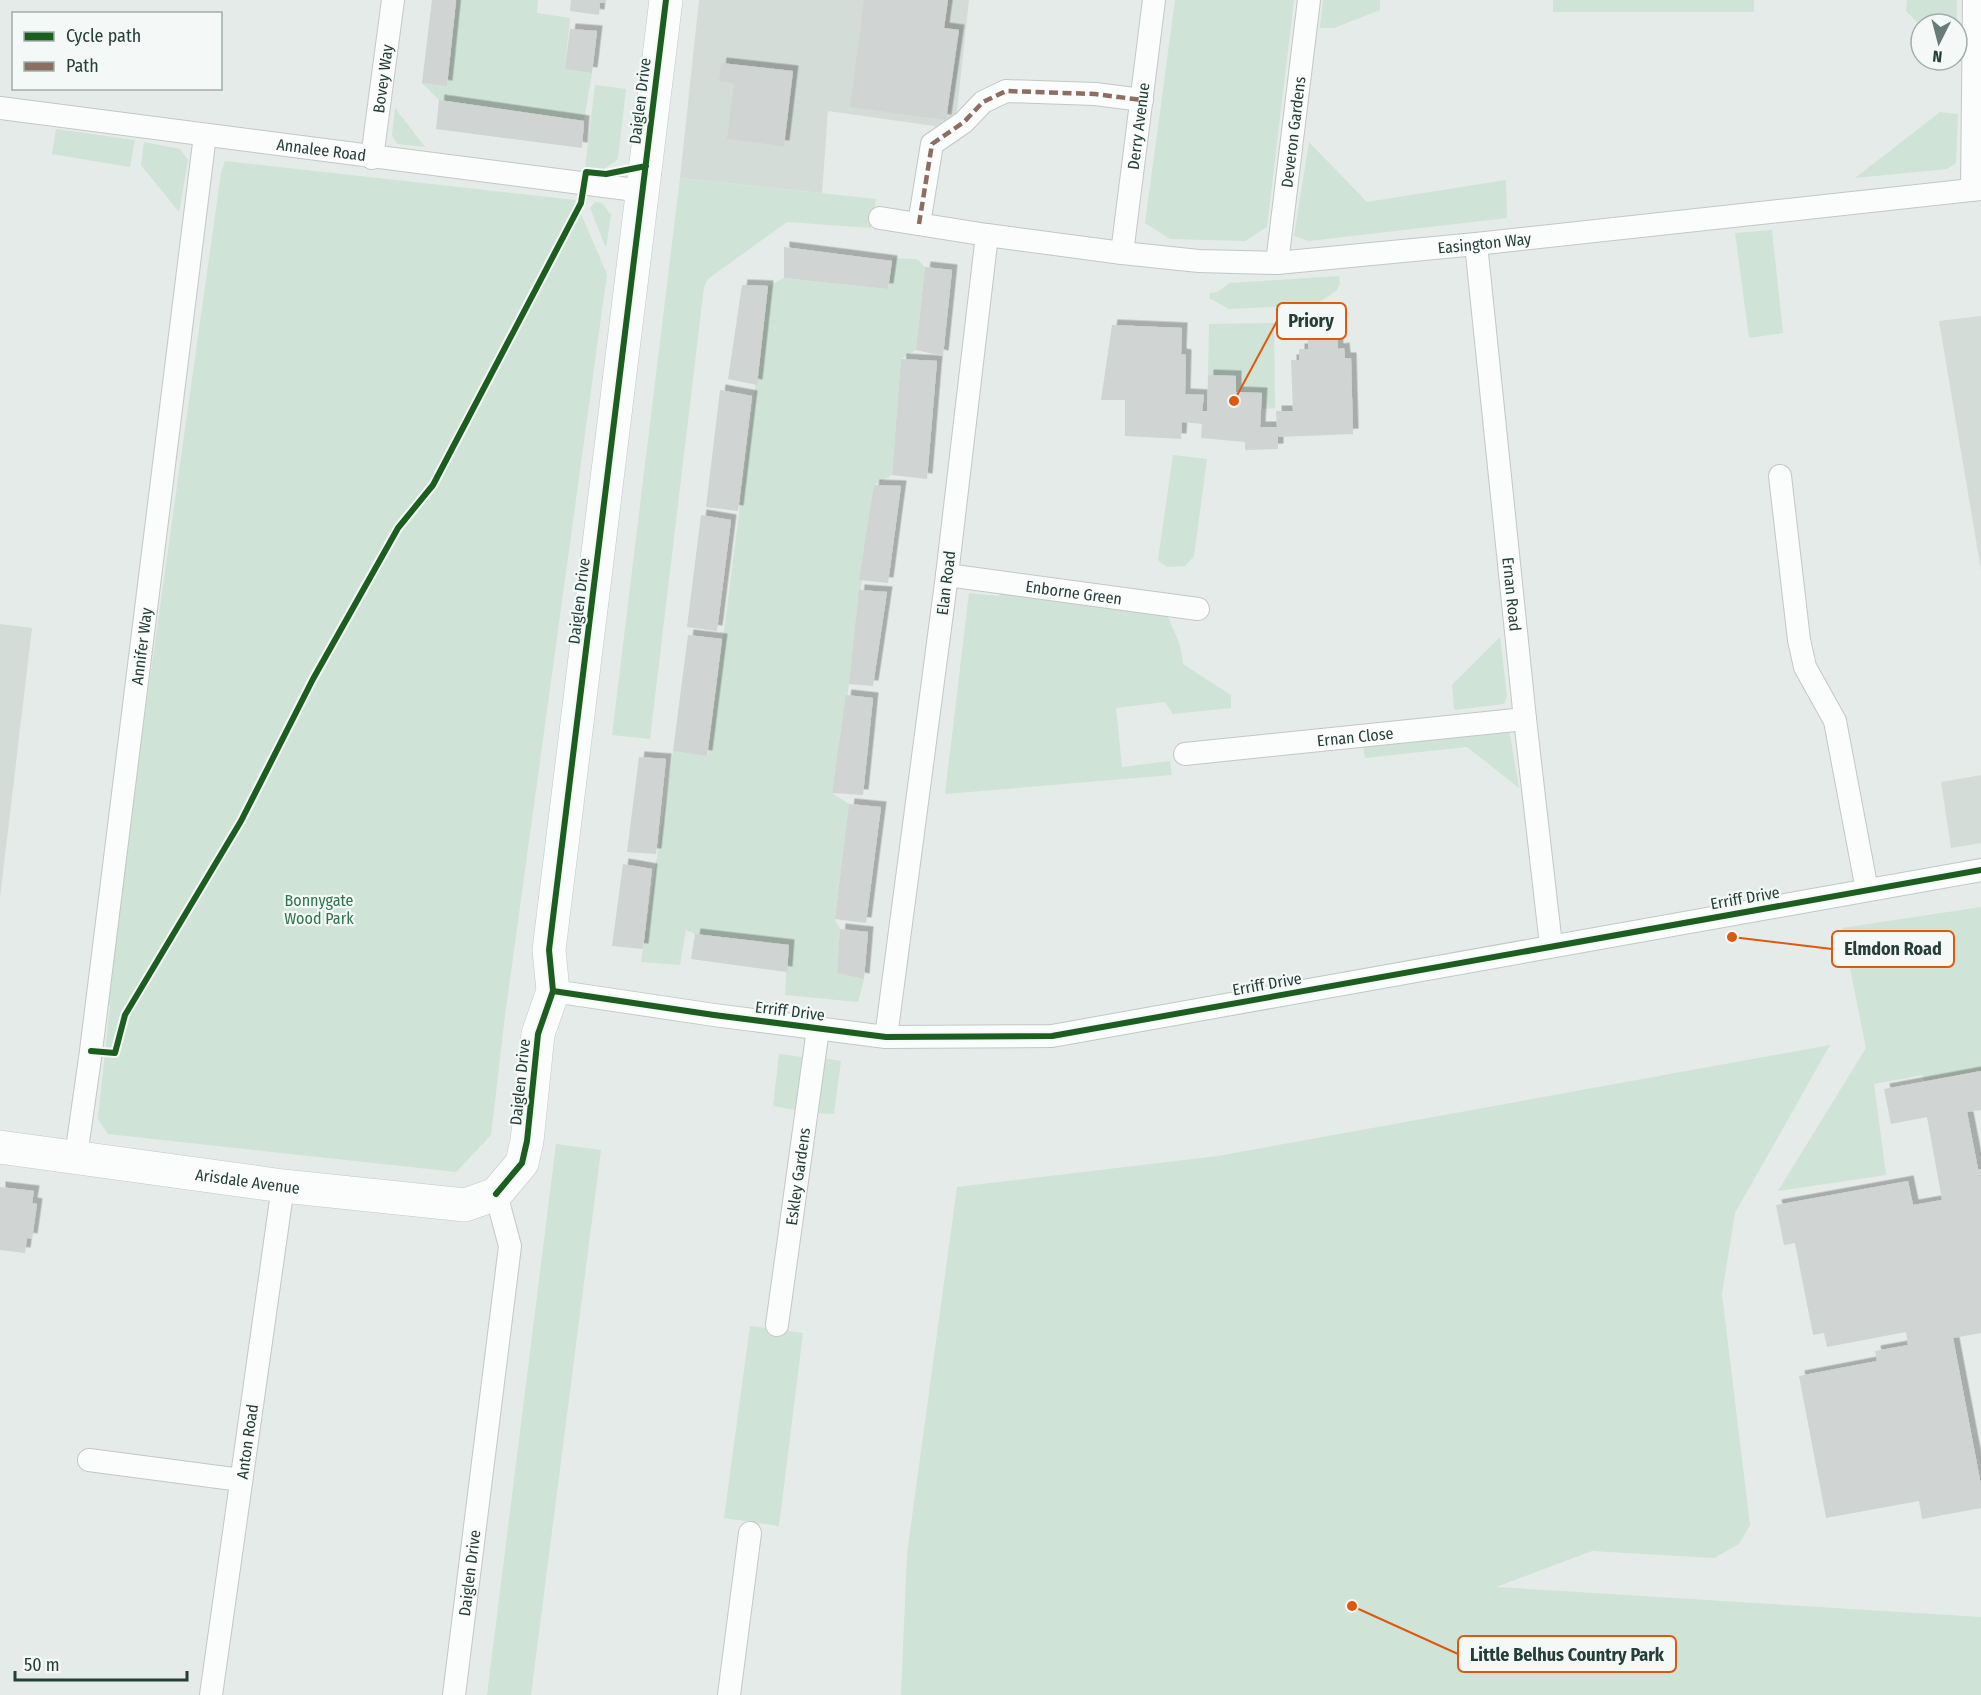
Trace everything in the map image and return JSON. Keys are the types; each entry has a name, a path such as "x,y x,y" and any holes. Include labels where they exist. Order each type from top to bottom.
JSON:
{"street":[{"name":"Bovey Way","path":"372,158 393,0"},
{"name":"Daiglen Drive","path":"454,1695 510,1246 496,1194 522,1163 527,1141 538,1034 553,991 549,950 666,0"},
{"name":"Derry Avenue","path":"1122,254 1154,0"},
{"name":"Deveron Gardens","path":"1277,263 1309,0"},
{"path":"1974,0 1977,189"},
{"path":"920,224 932,144 964,122 983,102 1006,91 1095,94 1142,100"},
{"name":"Annalee Road","path":"0,108 372,158 643,191"},
{"name":"Annifer Way","path":"76,1156 205,135"},
{"name":"Easington Way","path":"987,235 1122,254 1199,261 1277,263 1476,244 1977,189"},
{"path":"880,218 987,235"},
{"name":"Elan Road","path":"886,1037 947,575 987,235"},
{"name":"Ernan Road","path":"1476,244 1525,719 1551,945"},
{"path":"1780,476 1799,640 1805,668 1835,721 1868,890"},
{"name":"Enborne Green","path":"947,575 1198,609"},
{"name":"Ernan Close","path":"1185,754 1525,719"},
{"name":"Erriff Drive","path":"553,991 886,1037 1052,1036 1551,945 1981,870"},
{"name":"Eskley Gardens","path":"777,1325 818,1029"},
{"name":"Arisdale Avenue","path":"0,1147 283,1186 465,1205 496,1194"},
{"name":"Anton Road","path":"211,1695 283,1186"},
{"path":"88,1460 241,1480"},
{"path":"729,1695 750,1533"}],"shaded area":[{"path":"699,0 969,0 955,129 828,111 822,193 680,178"},
{"path":"1981,316 1981,570 1939,321"},
{"path":"0,624 32,628 0,898"},
{"path":"1981,775 1981,843 1951,848 1941,782"}],"green space":[{"path":"457,0 538,0 537,13 570,18 565,69 592,73 584,121 439,100 422,83 447,85"},
{"path":"1175,0 1294,0 1267,227 1245,241 1170,239 1145,223"},
{"path":"1323,0 1380,0 1380,10 1334,28 1320,28"},
{"path":"1553,0 1754,0 1754,12 1553,12"},
{"path":"1907,0 1957,0 1957,12 1909,12 1909,14 1906,11"},
{"path":"595,85 626,89 618,159 603,170 585,168"},
{"path":"395,108 425,147 397,144 392,135"},
{"path":"1940,112 1958,114 1956,163 1947,169 1855,178"},
{"path":"56,129 135,140 130,167 52,154"},
{"path":"144,142 180,149 188,160 179,212 141,165"},
{"path":"1309,142 1367,202 1506,180 1507,218 1309,241 1294,236"},
{"name":"Bonnygate Wood Park","path":"225,161 575,200 607,274 505,1016 491,1135 456,1172 108,1134 98,1119 110,1005 104,1005 221,173"},
{"path":"680,178 876,199 871,228 787,222 708,279 704,287 650,739 612,735"},
{"path":"595,202 602,203 611,215 606,248 590,208"},
{"path":"1772,230 1783,333 1749,338 1735,233"},
{"path":"893,258 917,259 925,267 916,350 901,359 892,475 874,485 849,684 832,793 849,804 835,919 840,929 837,973 864,979 858,1002 785,995 788,945 695,934 686,930 680,965 641,962 673,751 708,756 768,286 784,278 888,289"},
{"path":"1339,276 1340,284 1337,290 1315,305 1229,309 1209,298 1210,293 1217,292 1230,283"},
{"path":"1274,323 1275,408 1261,409 1262,393 1236,392 1236,376 1208,375 1209,324"},
{"path":"1173,455 1207,459 1194,556 1185,566 1167,567 1158,560"},
{"path":"1007,589 1165,610 1180,645 1183,664 1231,695 1231,708 1173,714 1165,702 1116,708 1122,767 1170,761 1172,775 945,794 969,593 998,596"},
{"path":"1500,637 1507,696 1504,704 1454,710 1452,685"},
{"path":"1508,724 1519,788 1467,747 1365,758 1362,741"},
{"path":"1981,907 1981,1071 1925,1082 1922,1075 1874,1084 1886,1175 1778,1191 1866,1048 1842,928"},
{"path":"1830,1045 1735,1213 1722,1294 1750,1525 1739,1544 1714,1558 1592,1551 1496,1587 1981,1617 1981,1695 901,1695 907,1554 957,1187 1218,1156"},
{"path":"779,1054 802,1057 796,1110 773,1106"},
{"path":"822,1058 841,1061 834,1114 814,1113"},
{"path":"556,1144 601,1150 531,1695 487,1695"},
{"path":"750,1326 803,1333 779,1526 724,1518"}],"building":[{"path":"432,0 456,0 447,86 422,83"},
{"path":"571,0 605,0 604,3 600,3 599,15 570,11"},
{"path":"864,0 948,0 944,28 959,30 946,120 850,107"},
{"path":"570,29 597,31 592,73 565,69"},
{"path":"721,63 793,71 784,146 727,139 734,83 719,81"},
{"path":"439,100 584,121 582,148 436,129"},
{"path":"784,247 892,261 888,289 784,278"},
{"path":"925,267 952,270 943,356 916,350"},
{"path":"742,285 768,286 757,385 728,379"},
{"path":"1112,325 1182,328 1181,354 1186,355 1185,394 1204,395 1202,411 1207,411 1208,375 1236,376 1236,392 1262,393 1260,427 1277,427 1276,411 1293,411 1291,360 1299,360 1299,349 1308,349 1308,335 1337,333 1338,349 1344,348 1345,358 1351,358 1353,434 1278,437 1278,449 1245,450 1245,442 1201,438 1202,424 1182,422 1181,439 1125,436 1125,400 1101,400"},
{"path":"901,359 937,361 927,479 892,475"},
{"path":"720,390 752,396 738,511 706,507"},
{"path":"874,485 901,486 888,583 859,580"},
{"path":"701,515 731,520 717,631 687,627"},
{"path":"859,590 887,592 873,686 849,684"},
{"path":"688,635 722,639 707,756 673,751"},
{"path":"846,695 873,698 863,795 832,793"},
{"path":"639,757 666,759 656,854 627,852"},
{"path":"849,804 881,807 866,923 835,919"},
{"path":"623,864 652,869 643,949 612,946"},
{"path":"840,929 868,932 864,979 837,973"},
{"path":"695,934 789,945 787,972 691,959"},
{"path":"1981,1071 1981,1110 1967,1112 1978,1169 1981,1169 1981,1333 1953,1338 1981,1485 1981,1508 1922,1519 1919,1501 1826,1518 1799,1376 1877,1361 1875,1351 1908,1345 1906,1332 1827,1347 1824,1333 1813,1335 1795,1243 1784,1245 1776,1205 1908,1181 1913,1205 1942,1200 1927,1117 1891,1124 1884,1089"},
{"path":"0,1187 34,1191 32,1203 37,1204 32,1239 27,1238 25,1253 0,1250"}],"marked path":[{"path":"919,224 932,144 964,122 983,102 1006,91 1095,94 1142,100"}],"cycle path":[{"path":"496,1194 522,1163 527,1141 538,1034 553,991 549,950 666,0"},
{"path":"91,1051 115,1053 125,1015 241,821 313,679 398,528 433,485 581,203 586,172 606,174 646,166"},
{"path":"553,991 886,1037 1052,1036 1981,870"}],"place":[{"name":"Priory","path":"1234,401"},
{"name":"Elmdon Road","path":"1732,937"},
{"name":"Little Belhus Country Park","path":"1352,1606"}]}
